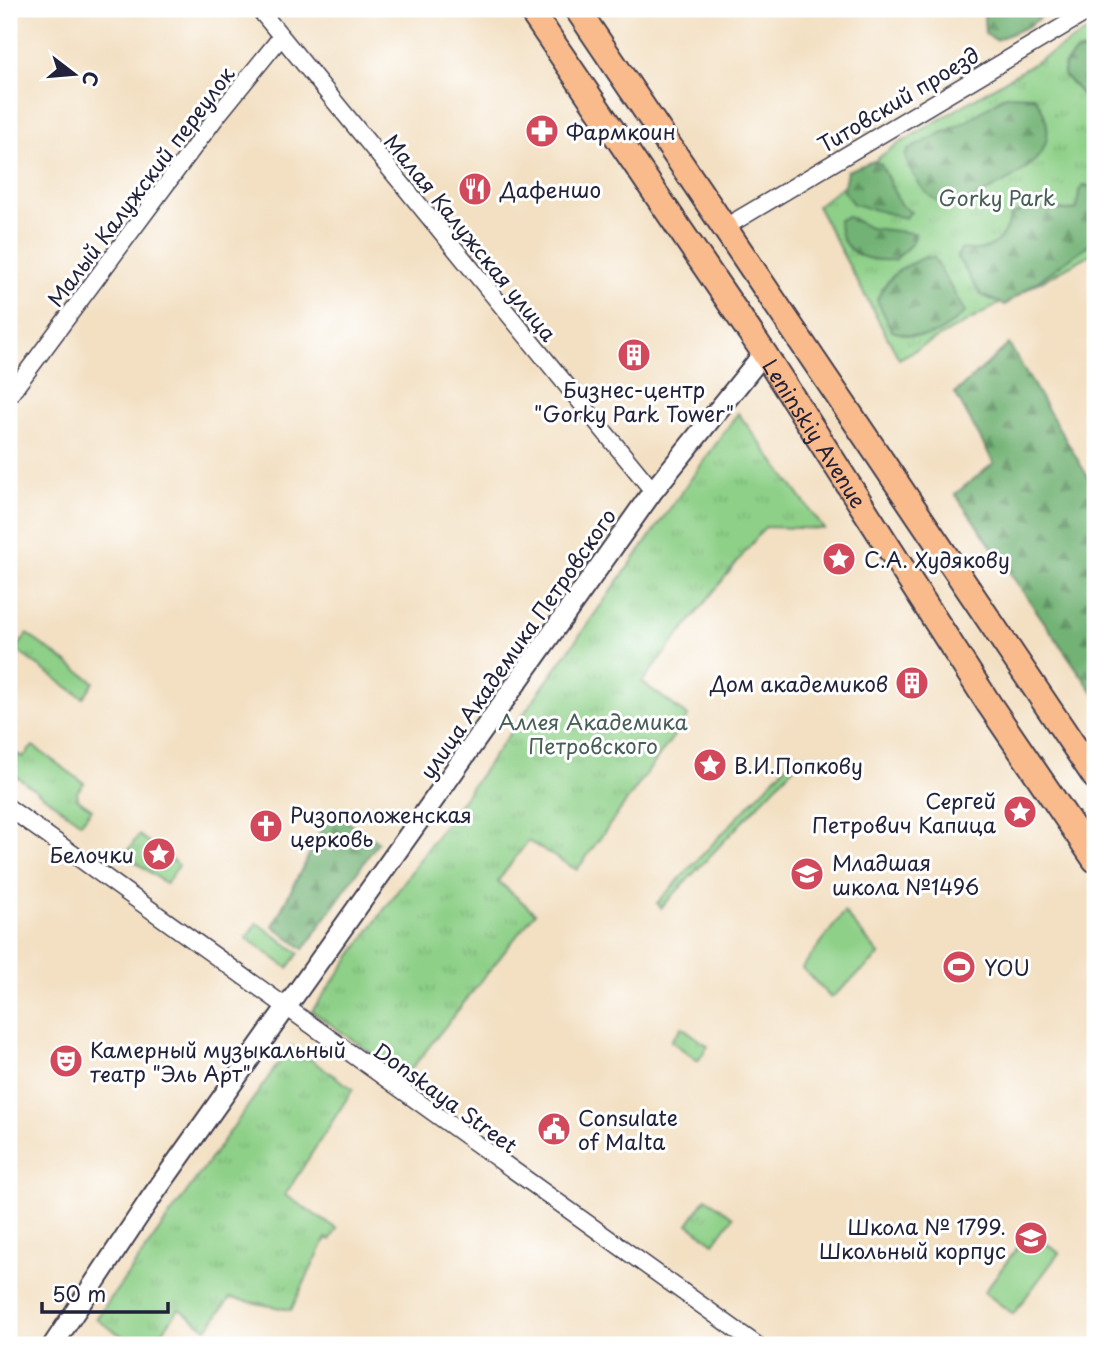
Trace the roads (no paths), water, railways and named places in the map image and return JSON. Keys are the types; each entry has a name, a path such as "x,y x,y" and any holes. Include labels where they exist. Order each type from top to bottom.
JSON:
{"main road":[{"name":"Leninskiy Avenue","path":"530,9 764,353 989,704 1095,860"},
{"name":"Leninskiy Avenue","path":"577,9 727,226 1095,777"}],"street":[{"name":"Малая Калужская улица","path":"259,9 653,491"},
{"name":"Титовский проезд","path":"727,226 1092,9"},
{"name":"Малый Калужский переулок","path":"9,397 217,116 281,37"},
{"name":"улица Академика Петровского","path":"52,1345 148,1202 653,491 764,353"},
{"name":"Donskaya Street","path":"9,808 757,1345"}],"place":[{"name":"Фармкоин","path":"542,131"},
{"name":"Дафеншо","path":"475,189"},
{"name":"Бизнес-центр \"Gorky Park Tower\"","path":"634,355"},
{"name":"С.А. Худякову","path":"839,559"},
{"name":"Дом академиков","path":"912,683"},
{"name":"В.И.Попкову","path":"710,765"},
{"name":"Сергей Петрович Капица","path":"1020,812"},
{"name":"Ризоположенская церковь","path":"266,826"},
{"name":"Белочки","path":"159,854"},
{"name":"Младшая школа №1496","path":"807,874"},
{"name":"YOU","path":"959,967"},
{"name":"Камерный музыкальный театр \"Эль Арт\"","path":"66,1061"},
{"name":"Consulate of Malta","path":"554,1129"},
{"name":"Школа № 1799. Школьный корпус","path":"1031,1238"}],"park label":[{"name":"Gorky Park","path":"997,197"},
{"name":"Аллея Академика Петровского","path":"593,733"}]}
